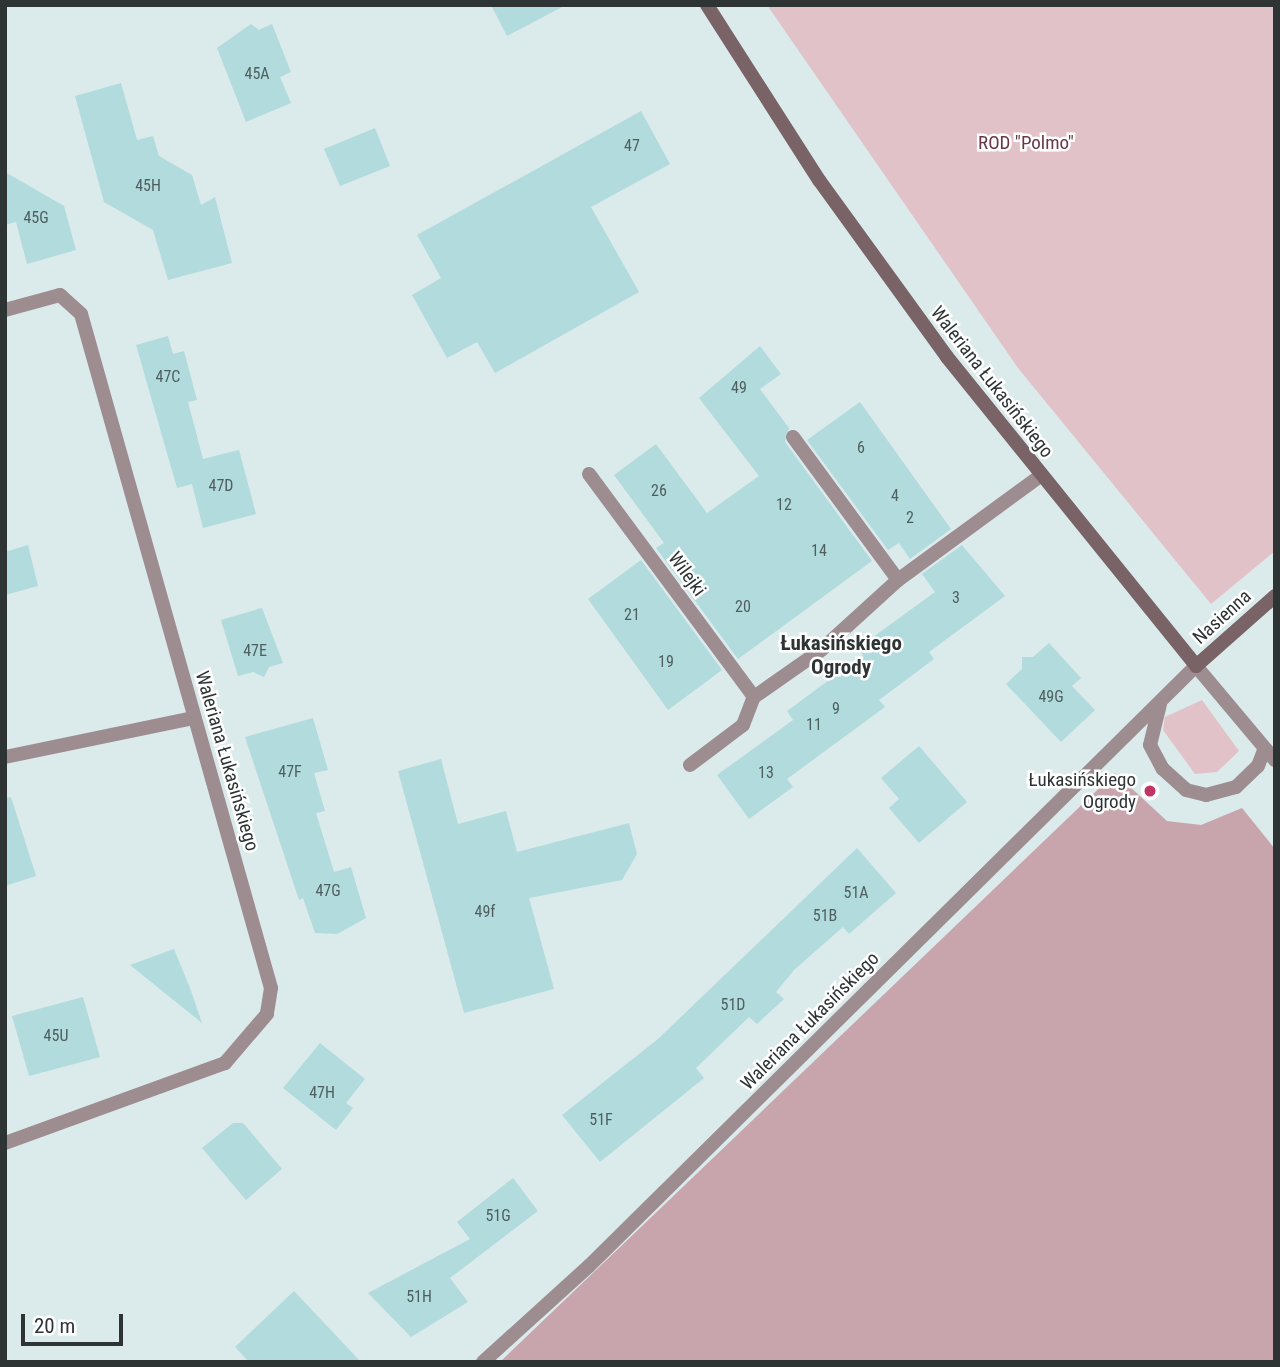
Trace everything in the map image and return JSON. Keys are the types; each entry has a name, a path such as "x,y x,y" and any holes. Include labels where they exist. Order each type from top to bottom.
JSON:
{"street":[{"name":"Waleriana Łukasińskiego","path":"707,5 866,246 1040,476 1275,760"},
{"name":"Waleriana Łukasińskiego","path":"5,310 60,295 81,314 271,988 267,1014 225,1062 5,1143"},
{"path":"793,437 898,580"},
{"name":"Wilejki","path":"589,474 754,697"},
{"path":"691,765 743,725 754,697 821,650 898,580 1040,476"},
{"name":"Nasienna","path":"1196,666 1275,596"},
{"path":"1196,666 1160,703 1151,724 1150,745 1163,769 1186,790 1206,795 1236,787 1258,766 1265,748"},
{"name":"Waleriana Łukasińskiego","path":"482,1362 589,1266 1160,703"},
{"path":"5,757 194,718"}],"green space":[{"name":"ROD \"Polmo\"","path":"767,5 1275,5 1275,551 1211,604 1018,368"},
{"path":"1202,700 1239,751 1217,772 1195,774 1163,730 1165,717"}],"shaded area":[{"path":"1115,773 1167,821 1201,825 1242,808 1275,849 1275,1362 500,1362"}],"building":[{"path":"491,5 566,5 507,36"},
{"path":"251,24 259,30 272,24 291,72 280,77 291,103 246,122 217,48"},
{"path":"121,83 137,140 153,136 159,156 192,175 201,205 215,197 232,263 168,280 153,230 104,202 75,96"},
{"path":"641,111 670,164 591,207 639,292 495,373 477,342 447,358 412,295 441,278 417,235"},
{"path":"375,128 390,166 340,186 324,149"},
{"path":"5,172 64,206 76,250 27,264 16,222 5,225"},
{"path":"168,336 173,354 184,351 197,400 188,402 203,459 239,450 256,514 203,528 192,484 177,488 136,345"},
{"path":"760,346 781,374 760,389 789,428 785,442 872,561 738,659 656,548 664,543 614,475 656,444 707,513 759,476 699,398"},
{"path":"860,402 951,529 910,559 899,543 888,550 807,440"},
{"path":"28,545 38,586 5,595 5,552"},
{"path":"962,545 1005,596 929,652 934,659 879,700 885,707 787,779 793,787 749,819 717,775 793,720 787,711 863,655 858,648 935,592 922,574"},
{"path":"641,560 722,670 668,710 588,599"},
{"path":"262,608 283,663 269,667 264,677 253,672 238,676 221,620"},
{"path":"1049,643 1081,678 1072,686 1095,710 1061,742 1006,684 1022,669 1022,657 1033,657"},
{"path":"313,718 328,770 314,773 325,811 316,813 334,872 351,867 366,918 337,934 315,933 303,898 299,900 245,737"},
{"path":"919,746 967,802 919,843 889,808 899,799 881,778"},
{"path":"441,759 458,824 506,811 517,852 629,823 637,854 622,880 529,898 554,989 464,1013 398,771"},
{"path":"11,797 36,876 5,886 5,798"},
{"path":"857,848 896,893 849,934 843,927 794,970 776,992 784,999 757,1024 749,1017 696,1068 704,1078 600,1162 562,1115 658,1039"},
{"path":"174,949 190,988 202,1023 130,965"},
{"path":"83,997 100,1057 29,1076 12,1016"},
{"path":"320,1043 365,1079 346,1103 353,1108 336,1130 283,1088"},
{"path":"233,1123 243,1123 282,1169 246,1200 202,1148"},
{"path":"513,1178 538,1211 450,1278 468,1302 411,1337 368,1293 470,1239 457,1222"},
{"path":"294,1291 361,1362 249,1362 235,1347"}],"place":[{"name":"Łukasińskiego Ogrody","path":"1150,791"}],"district":[{"name":"Łukasińskiego Ogrody","path":"841,655"}]}
